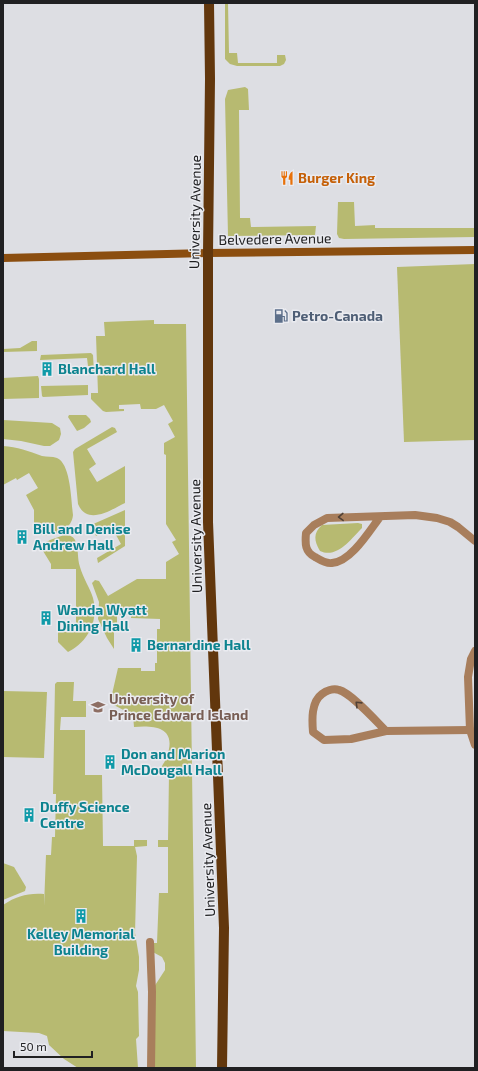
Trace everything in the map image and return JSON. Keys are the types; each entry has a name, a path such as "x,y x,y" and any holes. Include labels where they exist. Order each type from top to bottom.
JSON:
{"main road":[{"name":"University Avenue","path":"209,3 208,522 224,928 222,1068"},
{"name":"Belvedere Avenue","path":"3,258 208,253 475,250"}],"street":[{"path":"380,517 361,543 343,559 332,563 326,563 310,555 306,549 306,533 314,525 327,518 415,515 438,518 450,522 475,541"},
{"path":"475,651 471,659 468,677 470,730 475,745"},
{"path":"386,731 349,695 339,689 326,691 318,697 311,717 313,732 324,740 351,739 386,731 470,730"},
{"path":"150,942 152,992 151,1068"}],"green space":[{"path":"225,3 228,3 229,53 237,53 238,63 277,63 277,55 285,55 286,60 284,64 280,66 237,66 230,64 225,59"},
{"path":"245,87 248,89 249,110 239,110 240,218 250,218 251,227 316,226 315,235 228,236 225,99 228,90"},
{"path":"338,202 354,202 355,226 375,225 375,228 475,228 475,237 339,238 337,234"},
{"path":"475,264 475,440 404,442 397,267"},
{"path":"154,320 154,324 186,324 196,1068 154,1068 152,990 165,970 165,963 162,957 149,950 150,943 157,943 159,893 168,893 168,847 158,847 158,840 168,840 169,774 159,774 167,756 169,739 167,734 157,728 134,727 133,715 110,703 118,668 141,668 141,671 155,671 155,663 157,663 157,629 160,629 160,619 131,618 131,615 117,615 117,623 114,623 114,649 98,619 99,602 92,583 95,580 99,581 108,596 137,579 166,579 166,562 179,554 172,542 176,540 166,524 166,455 164,454 164,443 175,437 168,424 173,421 164,405 156,409 141,409 140,404 119,405 119,409 124,409 124,411 106,412 103,411 91,399 91,393 98,393 96,336 105,336 104,322"},
{"path":"32,341 37,341 37,351 3,352 3,349 20,348"},
{"path":"91,353 93,355 94,373 91,373 91,366 88,366 87,358 40,360 41,355"},
{"path":"38,376 39,398 3,399 3,378"},
{"path":"88,385 88,395 42,396 41,386"},
{"path":"69,415 86,415 91,422 84,428 77,431 68,417"},
{"path":"3,420 52,423 60,428 61,434 59,440 50,446 3,439"},
{"path":"112,427 115,428 117,432 87,449 96,464 89,469 97,482 125,466 125,503 100,514 87,514 82,511 78,504 73,452 75,449"},
{"path":"3,446 13,447 42,456 55,457 62,462 70,484 73,515 72,520 64,530 52,534 34,534 34,510 26,495 38,488 29,473 17,480 16,478 3,485"},
{"path":"125,510 125,529 114,532 111,528 96,536 91,525"},
{"path":"362,524 362,528 343,547 332,552 326,553 320,551 315,537 317,531 322,525"},
{"path":"125,532 125,546 98,563 97,558 121,544 116,535"},
{"path":"64,535 71,536 75,540 80,567 92,594 94,607 93,623 86,637 75,648 68,652 58,642 58,632 76,632 76,569 51,569 51,564 40,546 50,540"},
{"path":"57,682 74,682 73,701 86,701 86,717 61,717 60,730 85,730 85,775 102,775 103,846 134,846 134,840 147,840 147,846 135,847 137,856 135,933 139,957 139,970 136,986 138,992 139,1036 136,1039 138,1068 78,1068 64,1059 49,1045 47,1036 39,1033 3,1031 3,905 22,896 44,894 44,906 46,855 51,855 52,837 55,837 56,794 53,794 55,684"},
{"path":"3,691 47,692 44,758 3,757"},
{"path":"3,863 14,867 26,887 25,891 3,900"}],"place":[{"name":"Burger King","path":"287,178"},
{"name":"Petro-Canada","path":"281,316"},
{"name":"Blanchard Hall","path":"47,369"},
{"name":"Bill and Denise Andrew Hall","path":"22,537"},
{"name":"Wanda Wyatt Dining Hall","path":"46,618"},
{"name":"Bernardine Hall","path":"136,645"},
{"name":"University of Prince Edward Island","path":"98,707"},
{"name":"Don and Marion McDougall Hall","path":"110,762"},
{"name":"Duffy Science Centre","path":"29,815"},
{"name":"Kelley Memorial Building","path":"81,916"}]}
